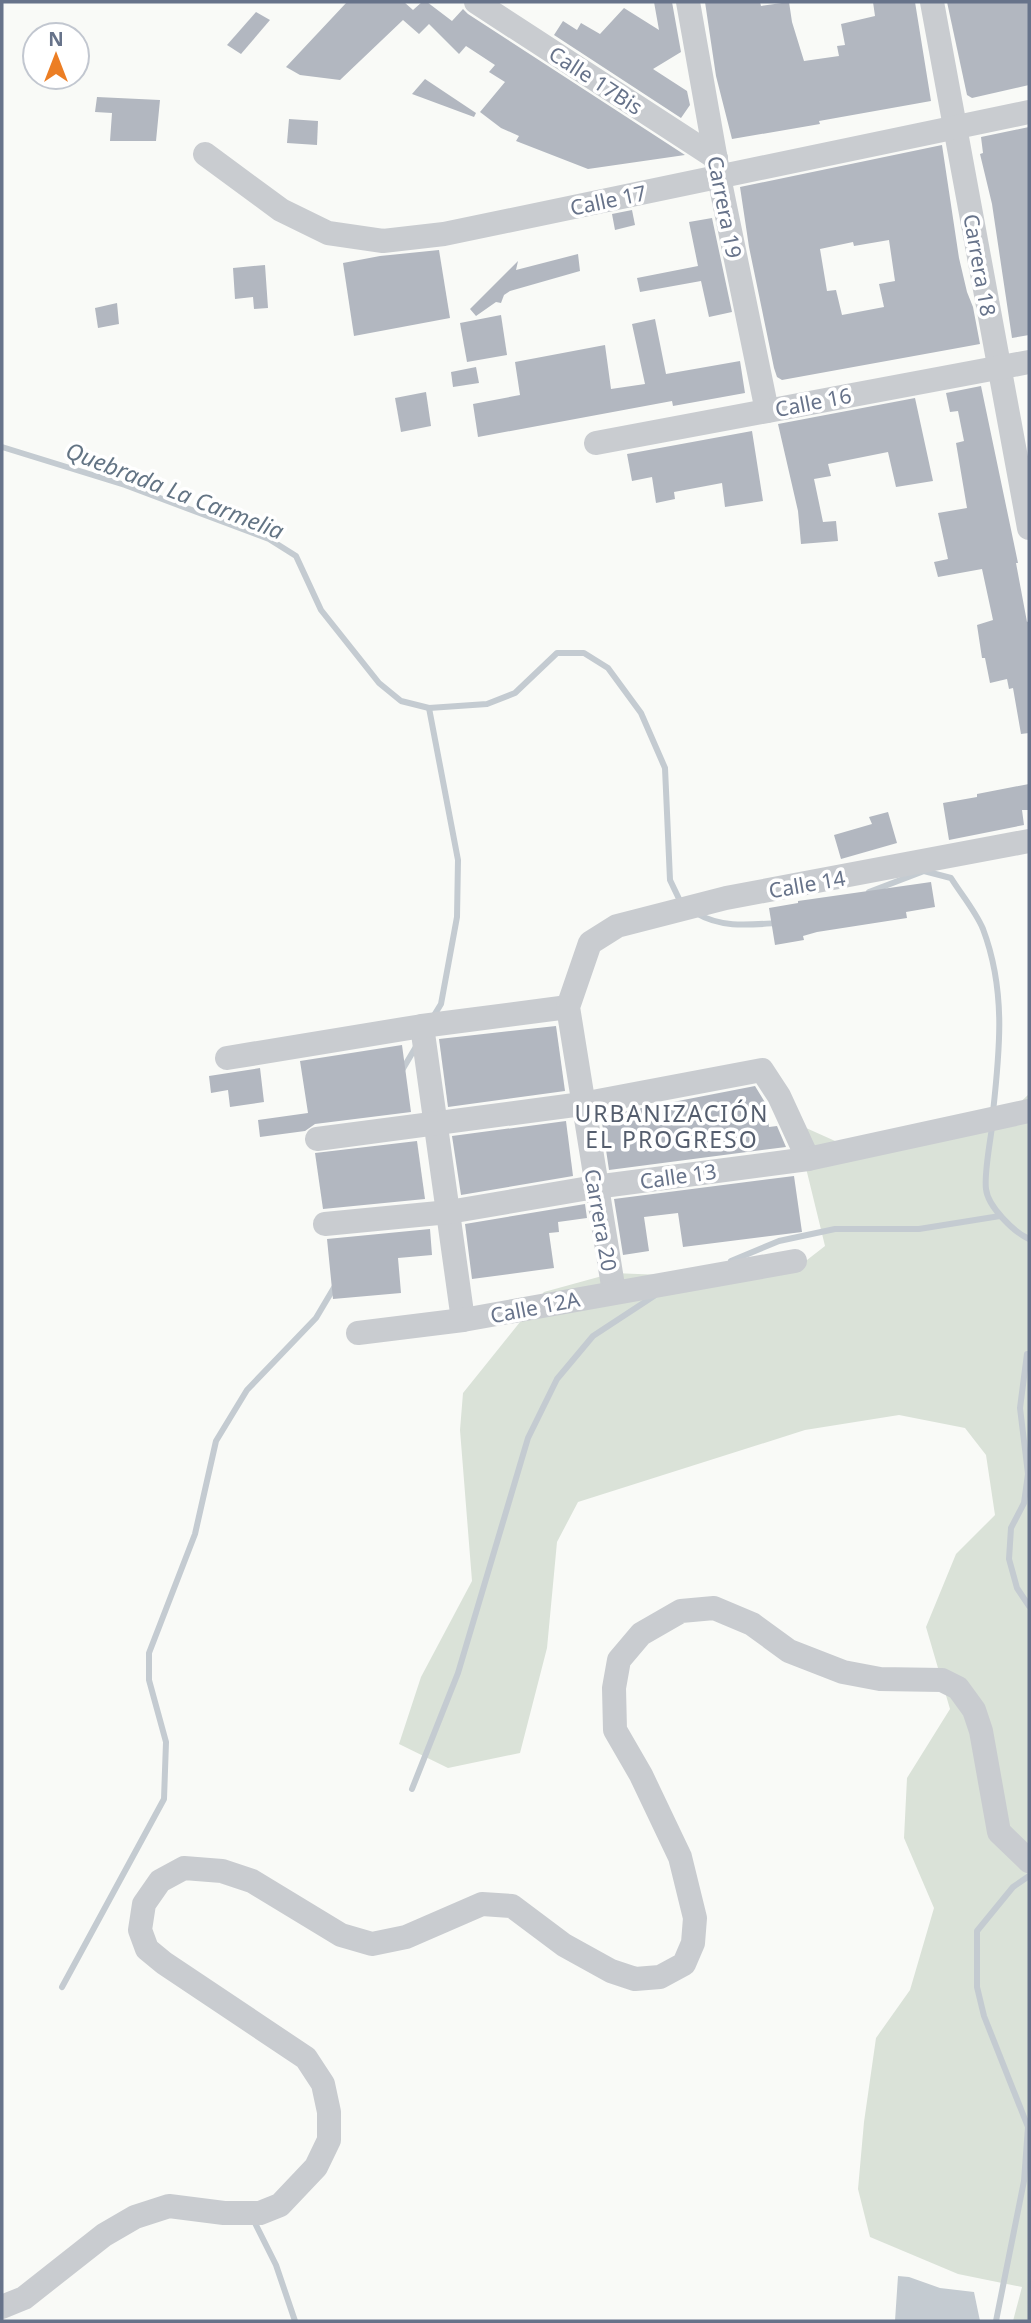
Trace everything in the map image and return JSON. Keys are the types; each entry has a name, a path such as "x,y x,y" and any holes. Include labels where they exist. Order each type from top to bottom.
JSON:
{"street":[{"name":"Calle 17Bis","path":"476,2 717,168"},
{"name":"Carrera 19","path":"688,2 717,168 767,411"},
{"name":"Carrera 18","path":"932,2 1029,528"},
{"name":"Calle 17","path":"205,154 281,210 328,233 383,241 444,234 717,168 1029,112"},
{"name":"Calle 16","path":"596,443 1029,362"},
{"name":"Calle 14","path":"590,943 617,926 726,898 1029,842"},
{"name":"Carrera 20","path":"590,943 568,1007 614,1292"},
{"path":"227,1058 422,1026 568,1007"},
{"path":"422,1026 463,1320"},
{"path":"317,1139 582,1104 762,1070 779,1096 807,1159"},
{"name":"Calle 13","path":"325,1224 449,1212 595,1187 807,1159 1029,1111"},
{"name":"Calle 12A","path":"358,1333 463,1320 794,1261"},
{"path":"2,2307 24,2298 104,2235 135,2217 169,2206 224,2213 260,2213 279,2205 316,2167 329,2140 329,2112 323,2084 306,2058 147,1949 140,1930 144,1903 160,1881 184,1868 222,1871 252,1881 341,1935 372,1944 406,1937 482,1904 502,1905 512,1906 564,1945 611,1971 635,1979 660,1978 684,1964 693,1943 695,1918 680,1857 641,1775 615,1730 614,1688 619,1660 641,1634 681,1611 714,1608 752,1624 789,1651 843,1672 880,1679 942,1680 958,1688 974,1710 981,1731 999,1832 1029,1861"}],"shaded area":[{"path":"1029,1094 1029,2321 1013,2321 1022,2287 958,2274 870,2237 858,2189 876,2038 910,1990 934,1908 904,1838 907,1778 950,1709 926,1627 956,1554 995,1515 986,1455 965,1428 899,1415 805,1430 578,1502 557,1542 547,1648 520,1753 448,1768 399,1744 421,1677 472,1581 460,1430 463,1393 544,1292 613,1273 713,1277 798,1267 825,1246 795,1123 844,1145 1010,1112"},
{"path":"898,2276 940,2288 974,2292 980,2321 895,2321"}],"building":[{"path":"347,2 404,2 413,10 422,2 427,2 452,21 463,9 685,155 588,169 516,141 519,136 501,128 480,112 505,82 489,72 495,65 466,46 459,54 429,24 419,34 403,20 340,80 300,75 286,67"},
{"path":"654,2 672,2 681,52 653,69 687,91 690,105 681,118 554,35 563,21 577,30 581,23 600,34 624,8 659,30"},
{"path":"705,2 760,2 761,6 789,2 804,61 839,56 837,46 845,45 841,24 875,16 873,2 915,2 931,101 732,139 716,76"},
{"path":"947,2 1029,2 1029,85 972,98 967,95"},
{"path":"256,12 270,20 241,54 227,45"},
{"path":"425,79 476,113 474,117 412,94"},
{"path":"97,97 160,100 156,141 110,141 112,113 95,112"},
{"path":"289,119 318,121 317,145 287,143"},
{"path":"1029,127 1029,335 1012,338 992,204 980,154 983,153 981,137"},
{"path":"942,145 959,258 980,344 782,380 777,377 749,247 740,187","holes":["889,240 895,281 879,284 884,307 842,315 836,290 827,291 820,249 853,242 854,246"]},
{"path":"632,210 635,225 615,230 612,214"},
{"path":"712,218 732,312 709,317 701,281 640,292 637,278 698,266 689,222"},
{"path":"439,250 450,318 354,336 343,263"},
{"path":"578,254 580,271 510,291 504,295 501,303 496,302 476,316 470,309 518,261 516,270"},
{"path":"265,265 268,308 254,309 253,297 235,299 233,268"},
{"path":"117,303 119,324 98,328 95,308"},
{"path":"501,315 507,355 467,362 460,323"},
{"path":"655,319 666,374 740,361 745,393 673,406 672,401 478,437 473,404 520,395 515,362 605,345 611,389 645,384 632,324"},
{"path":"476,367 479,383 453,387 451,372"},
{"path":"981,386 1018,563 1027,622 1029,621 1029,733 1021,734 1013,688 1009,689 1007,679 990,683 985,658 982,658 977,625 993,620 982,569 938,577 934,562 948,559 938,513 967,508 956,443 964,441 958,411 950,412 946,393"},
{"path":"426,392 431,426 401,432 395,398"},
{"path":"915,398 933,481 896,487 888,452 828,464 831,476 814,479 823,522 836,521 838,541 801,544 798,511 778,424"},
{"path":"752,431 763,501 725,507 722,483 674,492 675,499 656,503 652,477 632,481 627,454"},
{"path":"1029,784 1029,810 1022,810 1024,825 949,840 943,803"},
{"path":"888,812 897,843 841,859 834,835 872,824 869,817"},
{"path":"931,882 935,907 906,912 907,918 817,932 803,936 804,940 775,945 769,908 798,901"},
{"path":"556,1026 565,1091 448,1107 439,1039"},
{"path":"402,1045 411,1112 315,1124 305,1131 260,1137 258,1120 308,1113 300,1061"},
{"path":"260,1068 264,1102 230,1107 228,1090 211,1093 209,1076"},
{"path":"755,1086 766,1104 769,1127 777,1126 786,1147 609,1170 601,1116"},
{"path":"566,1121 573,1176 461,1195 452,1136"},
{"path":"417,1141 425,1199 323,1209 315,1153"},
{"path":"794,1176 802,1232 683,1247 678,1213 644,1217 649,1251 623,1255 614,1199"},
{"path":"585,1204 587,1218 558,1222 559,1232 549,1233 554,1268 472,1279 465,1224"},
{"path":"430,1229 432,1255 398,1258 401,1293 333,1299 327,1239"}],"waterway":[{"name":"Quebrada La Carmelia","path":"2,447 125,485 269,539 296,556 321,610 379,683 401,701 429,708 487,704 515,693 557,653 584,653 608,668 641,713 665,768 670,880 681,903"},
{"path":"429,708 458,860 457,917 441,1004 433,1017"},
{"name":"Quebrada La Carmelia","path":"869,892 924,871 951,878 976,916 990,952 998,997 999,1042 993,1112"},
{"name":"Quebrada La Carmelia","path":"696,913 725,923 777,923"},
{"path":"401,1072 417,1045"},
{"name":"Quebrada La Carmelia","path":"992,1127 986,1175 988,1196 1003,1218 1029,1239"},
{"path":"731,1261 779,1241 835,1229 919,1229 1000,1216"},
{"path":"62,1987 164,1799 166,1742 149,1680 149,1653 195,1534 216,1441 247,1390 316,1318 335,1286"},
{"path":"412,1789 458,1673 528,1438 557,1379 593,1336 654,1296"},
{"name":"Quebrada La Carmelia","path":"1029,1354 1020,1408 1028,1474 1024,1503 1011,1528 1009,1559 1017,1588 1029,1606"},
{"name":"Quebrada La Carmelia","path":"996,2321 1024,2181 1028,2127 984,2016 977,1987 977,1931 1013,1887 1029,1876"},
{"path":"253,2219 276,2265 295,2321"}],"district":[{"name":"URBANIZACIÓN EL PROGRESO","path":"672,1126"}]}
